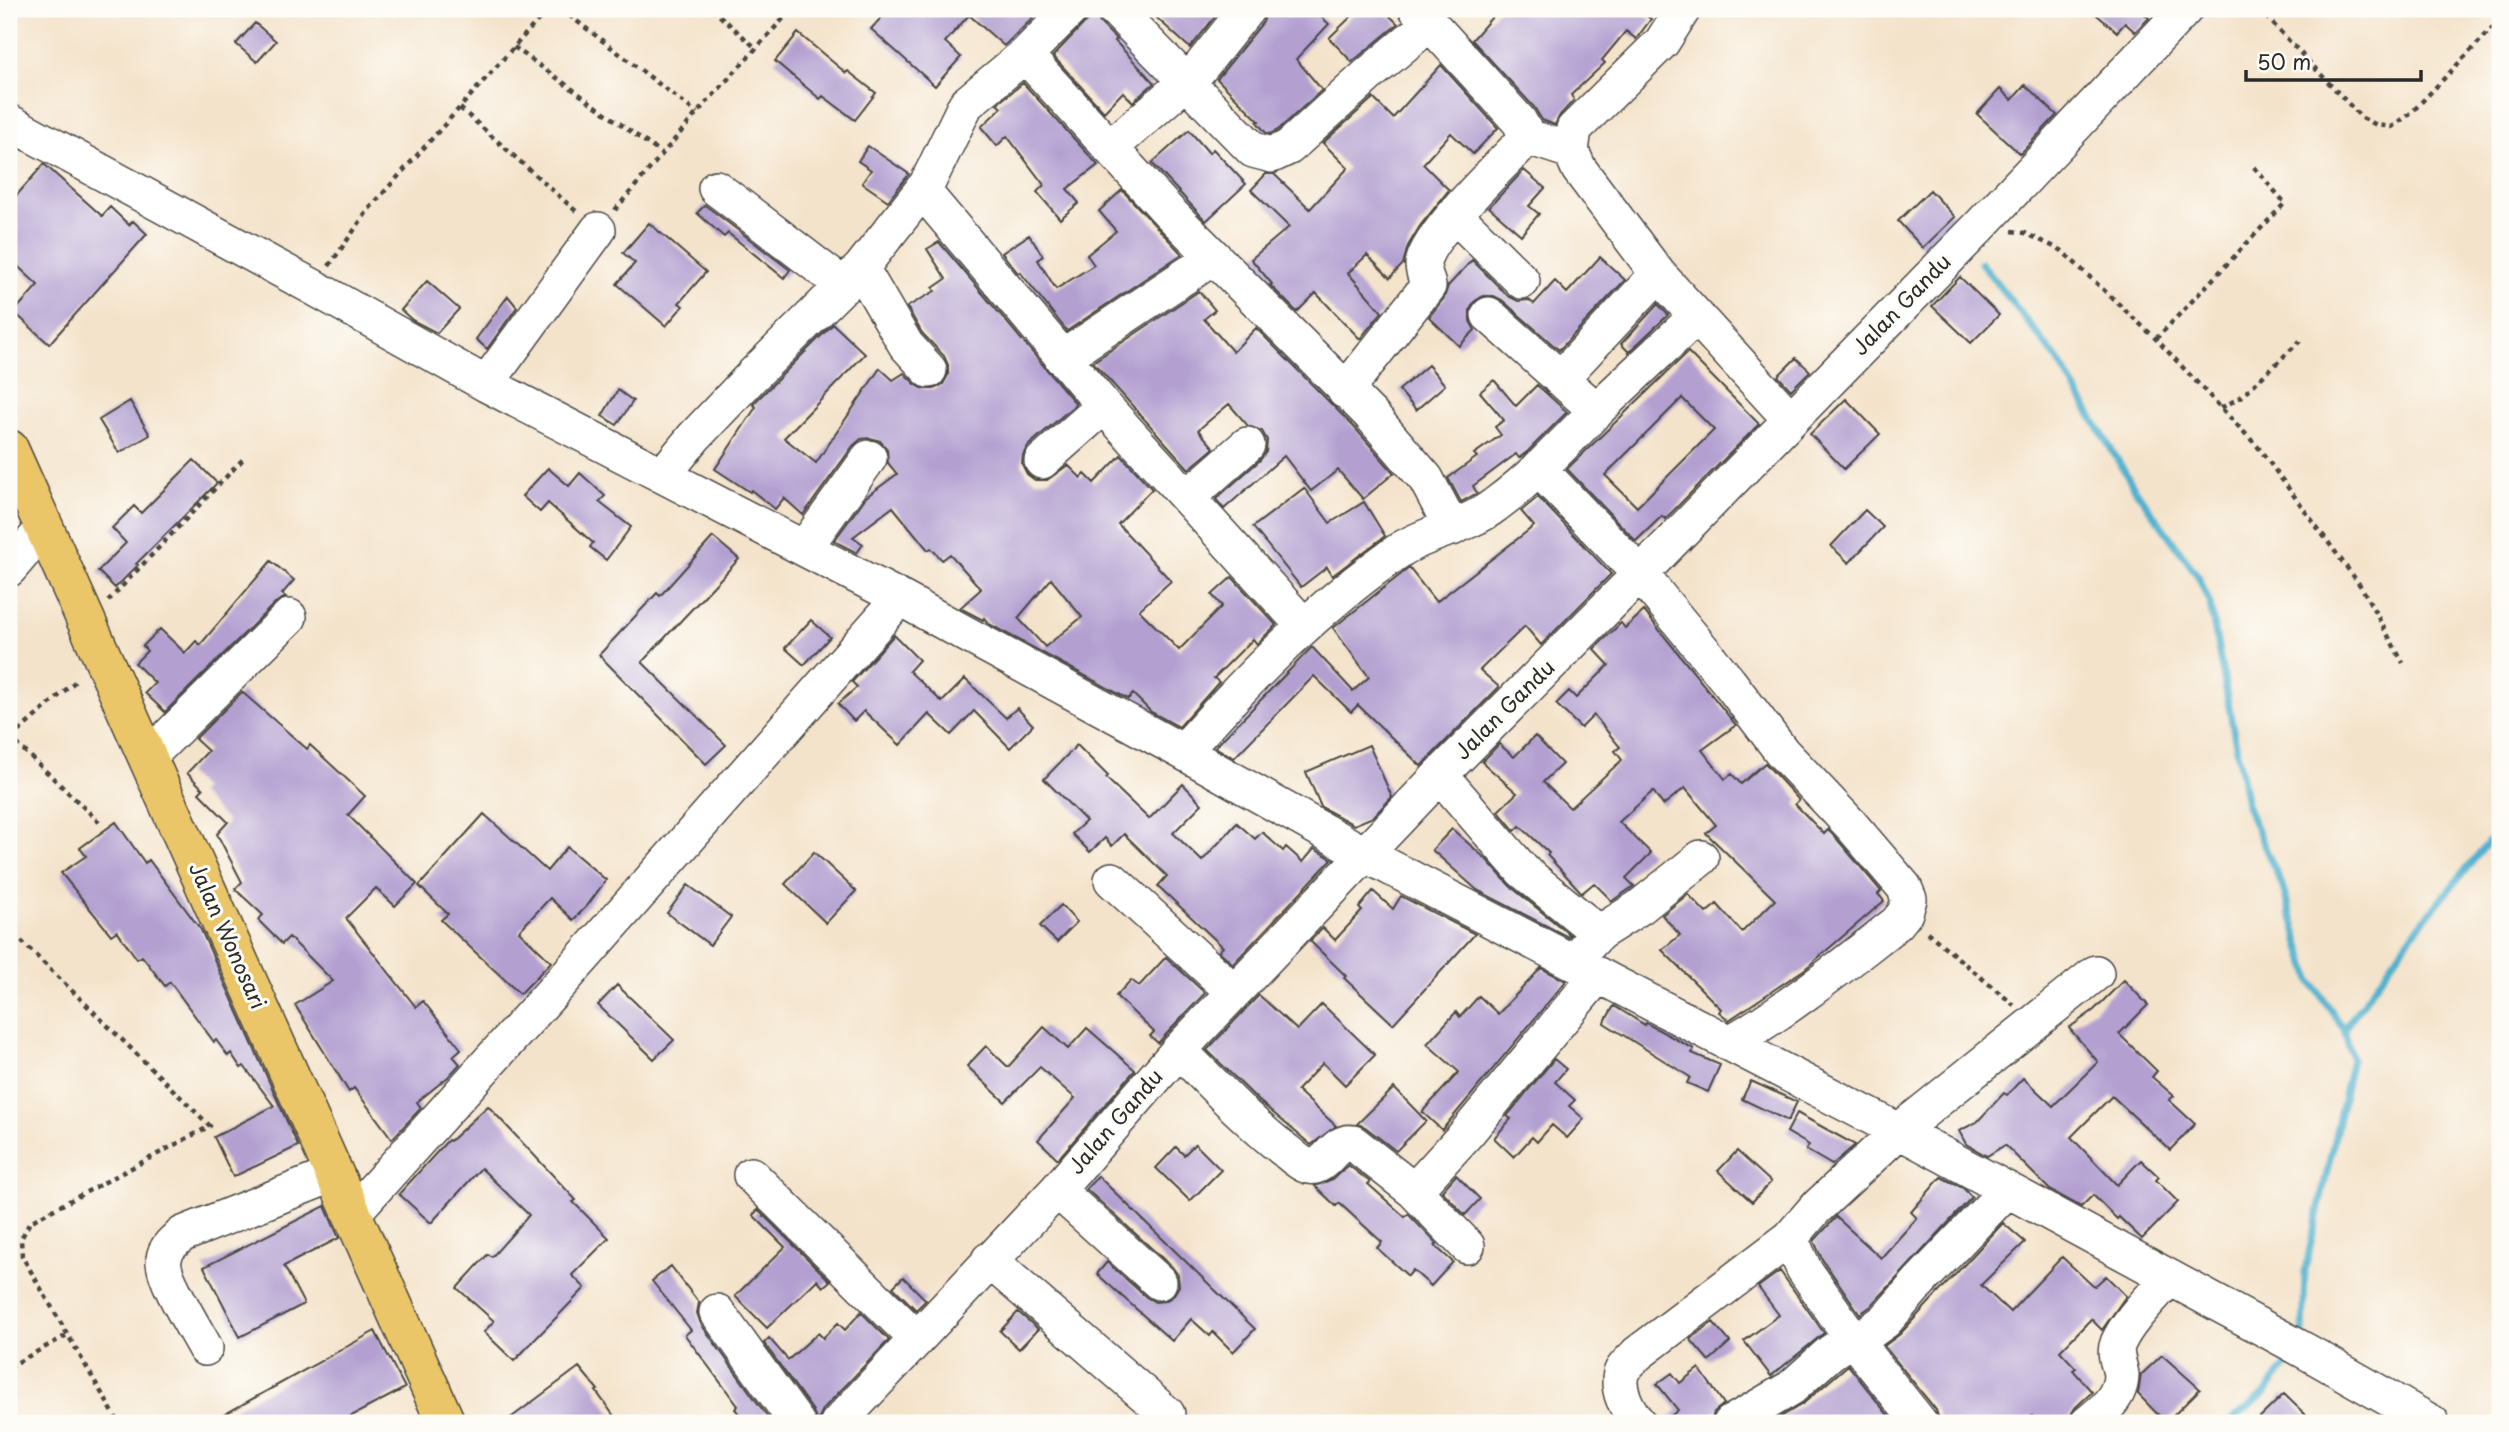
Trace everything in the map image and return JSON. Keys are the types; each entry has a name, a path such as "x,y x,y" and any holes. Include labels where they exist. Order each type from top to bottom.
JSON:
{"highway":[{"name":"Jalan Wonosari","path":"9,449 446,1423"}],"street":[{"path":"663,475 694,437 752,375 853,277 922,190 942,156 965,104 1025,55 1071,9"},
{"path":"1115,9 1253,150 1272,155 1289,147 1368,75 1424,16 1519,121 1528,137 1571,151"},
{"path":"1110,148 1195,74 1247,9"},
{"path":"1683,9 1662,42 1574,129 1571,151 1579,169 1658,274 1790,419"},
{"name":"Jalan Gandu","path":"838,1423 1057,1190 1179,1050 1440,775 1980,226 2185,9"},
{"path":"1025,55 1213,257 1370,414 1426,480 1452,528"},
{"path":"9,122 486,384 900,598 1366,855 1899,1130 2432,1423"},
{"path":"1345,391 1428,286 1423,264 1431,244 1528,137"},
{"path":"716,188 853,277 929,370"},
{"path":"922,190 1104,406 1304,626"},
{"path":"1455,215 1522,281"},
{"path":"486,384 598,230"},
{"path":"1062,358 1213,257"},
{"path":"1560,379 1658,274"},
{"path":"1489,315 1597,411"},
{"path":"1183,752 1304,626 1402,548 1452,528 1494,506 1565,444 1696,317"},
{"path":"1042,461 1104,406"},
{"path":"1188,497 1247,445"},
{"path":"805,547 869,458"},
{"path":"1538,468 1640,574 1729,682 1782,752 1851,825 1904,887 1909,899 1905,913 1897,923 1813,988 1730,1043"},
{"path":"9,569 44,528"},
{"path":"352,1214 564,979 900,598"},
{"path":"147,758 289,617"},
{"path":"1440,775 1523,870 1599,933"},
{"path":"1414,1191 1466,1134 1585,968 1599,933 1640,907 1701,858"},
{"path":"1111,880 1234,992"},
{"path":"1638,1423 1631,1415 1621,1389 1622,1371 1637,1354 1790,1238 1815,1209 1899,1130 2096,973"},
{"path":"1179,1050 1260,1131 1300,1162 1309,1167 1318,1165 1340,1144 1353,1143 1414,1191 1467,1246"},
{"path":"205,1348 168,1280 163,1260 171,1244 183,1234 334,1174"},
{"path":"751,1175 918,1339"},
{"path":"1057,1190 1159,1282"},
{"path":"1731,1423 1791,1388 1830,1353 1852,1338 1864,1336 1885,1321 2007,1190"},
{"path":"1790,1238 1804,1269 1852,1338 1920,1423"},
{"path":"989,1260 1167,1413"},
{"path":"2088,1423 2115,1397 2121,1376 2116,1356 2117,1345 2129,1326 2169,1278"},
{"path":"717,1312 797,1423"}],"path":[{"path":"313,287 369,209 548,9"},
{"path":"561,9 697,113"},
{"path":"712,9 757,48"},
{"path":"460,108 598,230 697,113 792,9"},
{"path":"2259,9 2362,118 2377,125 2392,127 2410,113 2500,20"},
{"path":"514,47 662,154"},
{"path":"2156,339 2285,203 2253,166"},
{"path":"1980,226 2025,233 2061,250 2156,339 2258,447 2362,588 2403,663"},
{"path":"2221,408 2241,397 2300,341"},
{"path":"87,623 244,457"},
{"path":"99,822 10,737 102,658"},
{"path":"1905,913 2034,1022"},
{"path":"14,934 209,1126 30,1222 21,1239 22,1256 119,1423"},
{"path":"9,1367 69,1334"}],"building":[{"path":"889,9 1022,9 1033,18 1004,46 969,15 945,42 961,57 935,86 871,29"},
{"path":"1147,9 1221,9 1190,48"},
{"path":"1267,9 1313,9 1329,24 1296,59 1322,90 1278,130 1270,134 1266,133 1257,122 1259,121 1217,79 1263,22"},
{"path":"1359,9 1383,9 1398,24 1352,62 1329,38"},
{"path":"1499,9 1637,9 1651,19 1636,39 1626,31 1602,60 1605,63 1571,95 1574,100 1555,125 1542,120 1534,107 1472,40"},
{"path":"2090,9 2139,9 2149,18 2135,32 2125,23 2117,32"},
{"path":"1095,12 1100,23 1154,83 1133,102 1123,92 1104,112 1053,56"},
{"path":"255,23 276,41 257,62 236,44"},
{"path":"798,33 846,73 848,71 876,93 855,120 823,96 820,99 775,61"},
{"path":"1441,65 1498,128 1473,154 1451,133 1423,164 1449,190 1420,226 1408,246 1403,264 1390,278 1367,255 1348,273 1382,312 1360,339 1316,293 1297,312 1270,285 1272,284 1251,259 1289,227 1251,190 1266,174 1274,174 1310,209 1348,168 1323,143 1373,98 1393,118"},
{"path":"1023,83 1098,165 1067,189 1079,203 1060,219 1037,192 1044,185 1007,136 997,146 981,127 1001,108 997,104"},
{"path":"2025,85 2057,115 2020,154 1977,114 2000,89 2012,100"},
{"path":"1189,130 1209,153 1213,149 1246,184 1206,221 1152,163"},
{"path":"868,146 909,174 888,201 862,183 871,170 858,161"},
{"path":"44,164 102,216 110,207 129,225 133,221 147,234 49,344 14,312 38,285 9,258 9,204"},
{"path":"1524,170 1545,188 1529,206 1539,214 1521,235 1489,207"},
{"path":"1122,190 1182,254 1067,331 1002,253 1029,235 1043,256 1038,260 1056,289 1094,265 1087,255 1116,231 1099,211"},
{"path":"1930,190 1955,217 1923,248 1898,221"},
{"path":"705,205 790,270 784,278 728,233 724,237 697,213"},
{"path":"649,223 706,272 679,303 683,306 666,326 617,284 635,263 623,253"},
{"path":"939,242 1076,404 1028,446 1022,464 1027,474 1035,480 1047,480 1068,465 1081,478 1085,474 1094,483 1121,455 1152,489 1118,524 1171,581 1139,610 1179,650 1222,606 1212,595 1232,577 1276,625 1257,644 1253,639 1214,678 1219,682 1179,727 1151,712 1133,694 1128,699 989,624 984,618 983,620 960,608 981,589 950,554 942,560 931,548 928,550 893,507 853,537 863,544 857,553 834,541 866,497 897,474 888,463 887,449 880,441 861,439 853,446 803,515 784,498 775,509 751,490 750,492 715,469 756,407 753,404 833,324 865,354 784,438 816,463 880,368 893,380 904,373 924,389 934,389 943,384 948,375 944,356 922,333 907,307 935,291 933,288 946,279 927,249","holes":["1051,579 1082,617 1045,647 1018,618"]},
{"path":"1600,257 1625,280 1559,350 1494,296 1483,296 1474,302 1470,310 1470,321 1475,330 1459,346 1429,317 1444,298 1448,286 1472,260 1508,296 1518,301 1529,300 1534,304 1555,281 1567,293"},
{"path":"1960,277 1999,315 1971,343 1932,306"},
{"path":"427,281 459,309 437,333 412,320 401,310"},
{"path":"1199,291 1215,310 1204,319 1233,352 1256,328 1355,428 1394,473 1363,499 1338,470 1311,491 1284,456 1224,509 1216,499 1266,452 1267,440 1262,431 1248,426 1229,404 1198,430 1214,448 1189,469 1093,362"},
{"path":"508,296 517,307 487,349 476,339"},
{"path":"1658,304 1668,315 1629,352 1621,344"},
{"path":"1688,352 1759,424 1665,519 1662,516 1636,541 1567,469","holes":["1682,398 1714,430 1637,507 1605,475"]},
{"path":"1796,358 1810,371 1791,390 1778,376"},
{"path":"1428,365 1445,385 1416,410 1399,390"},
{"path":"1494,380 1516,406 1537,385 1567,412 1528,451 1519,458 1516,454 1473,486 1477,493 1461,502 1448,478 1477,457 1474,454 1501,435 1495,427 1504,420 1480,392"},
{"path":"618,390 633,401 617,425 602,416"},
{"path":"1846,399 1880,434 1844,469 1810,434"},
{"path":"130,401 150,435 119,453 99,420"},
{"path":"194,460 217,483 115,588 98,571 126,543 112,528 134,506 141,513"},
{"path":"548,468 569,486 580,473 605,496 599,502 631,527 606,560 590,547 593,543 548,503 540,512 522,496"},
{"path":"1304,488 1330,523 1364,502 1385,536 1332,576 1327,567 1301,587 1253,527"},
{"path":"1538,497 1611,574 1541,645 1525,626 1480,670 1499,687 1421,766 1358,705 1351,712 1314,676 1234,758 1215,747 1312,647 1353,691 1369,677 1333,628 1409,568 1436,602 1534,526 1521,511"},
{"path":"1865,510 1883,527 1849,563 1831,546"},
{"path":"713,537 739,559 642,662 726,745 706,764 599,655 657,593 660,596"},
{"path":"271,561 294,580 282,594 286,597 275,603 165,712 145,693 155,683 135,663 147,651 143,646 160,629 185,653 196,641 200,645"},
{"path":"1644,611 1736,725 1702,750 1725,779 1732,774 1741,784 1765,763 1799,800 1795,804 1824,834 1828,830 1836,838 1881,891 1878,894 1884,901 1805,969 1729,1020 1662,950 1680,935 1662,915 1688,894 1706,913 1717,904 1742,932 1775,900 1706,833 1716,825 1685,788 1663,805 1653,791 1619,822 1651,853 1626,878 1634,886 1612,901 1594,883 1582,893 1547,855 1549,853 1520,826 1515,831 1498,811 1517,793 1482,762 1499,744 1514,757 1535,736 1562,764 1543,782 1570,808 1622,760 1615,751 1620,747 1594,715 1581,728 1556,704 1569,691 1576,698 1609,665 1594,649 1621,623 1625,628"},
{"path":"811,620 830,637 804,665 785,648"},
{"path":"894,635 919,660 909,671 942,702 965,679 1006,718 1017,708 1033,725 1010,748 974,711 951,735 929,714 900,745 864,711 854,721 838,704 857,687 852,682"},
{"path":"242,692 307,749 310,745 365,796 348,815 417,884 395,906 376,888 346,918 416,1007 423,1001 461,1049 453,1056 460,1064 417,1102 421,1108 392,1139 354,1088 349,1092 295,1005 333,981 289,937 282,944 258,920 263,915 235,889 242,882 217,834 228,822 199,793 203,789 187,773 208,751 195,739"},
{"path":"1077,745 1108,776 1106,778 1149,819 1183,784 1202,804 1173,833 1202,861 1237,823 1255,839 1262,832 1283,851 1286,847 1303,862 1314,849 1332,859 1233,964 1219,951 1223,947 1158,886 1167,876 1124,834 1112,846 1105,838 1090,852 1072,834 1086,821 1044,779"},
{"path":"1369,745 1392,797 1373,817 1354,825 1321,807 1306,772"},
{"path":"484,814 547,871 567,847 606,880 573,920 550,898 519,931 551,962 520,994 441,920 448,914 419,886"},
{"path":"116,822 145,863 149,860 201,930 298,1146 233,1177 214,1137 274,1106 244,1066 241,1068 231,1053 228,1056 216,1040 214,1042 170,982 165,986 142,956 137,959 117,931 111,935 61,873 86,856 80,848"},
{"path":"1452,829 1486,859 1510,886 1570,935 1568,937 1477,890 1432,850"},
{"path":"814,852 856,891 826,923 785,884"},
{"path":"688,885 731,917 710,945 667,913"},
{"path":"1373,891 1393,909 1401,896 1475,934 1393,1024 1344,978 1346,976 1310,941 1323,928 1335,940 1362,911 1359,908"},
{"path":"1061,905 1077,922 1057,942 1040,926"},
{"path":"1166,957 1205,993 1158,1043 1150,1036 1154,1032 1116,996 1131,980 1139,986"},
{"path":"1541,968 1566,981 1442,1130 1422,1112 1459,1072 1427,1044 1456,1012 1460,1017 1479,996 1498,1014"},
{"path":"2124,980 2148,1005 2119,1034 2157,1071 2152,1077 2174,1096 2169,1100 2195,1124 2170,1150 2112,1096 2071,1137 2117,1185 2141,1160 2159,1177 2156,1180 2178,1202 2142,1239 2093,1195 2081,1207 2050,1190 2005,1145 1987,1156 1966,1144 1959,1131 1977,1122 2004,1093 2007,1095 2023,1078 2053,1106 2098,1062 2069,1028 2094,1010"},
{"path":"617,985 674,1040 654,1059 598,1005"},
{"path":"1259,995 1297,1030 1322,1004 1375,1055 1345,1085 1323,1063 1297,1090 1336,1126 1311,1145 1258,1100 1207,1050"},
{"path":"1614,1006 1694,1049 1692,1053 1720,1065 1708,1092 1687,1083 1690,1077 1604,1023"},
{"path":"1044,1027 1068,1049 1087,1028 1135,1070 1058,1159 1038,1140 1075,1098 1040,1067 1005,1102 967,1066 986,1046 1008,1067"},
{"path":"1554,1059 1566,1069 1555,1082 1575,1100 1569,1106 1584,1119 1567,1138 1552,1125 1537,1142 1532,1137 1514,1157 1494,1138 1511,1119 1507,1116"},
{"path":"1751,1081 1797,1102 1788,1121 1742,1099"},
{"path":"1394,1088 1426,1121 1396,1151 1357,1124"},
{"path":"488,1106 576,1200 573,1202 609,1238 572,1275 585,1288 514,1361 484,1332 494,1321 457,1288 488,1254 492,1257 529,1215 481,1168 431,1223 399,1194 448,1140"},
{"path":"1797,1113 1855,1145 1832,1165 1806,1150 1809,1145 1787,1132"},
{"path":"1195,1144 1221,1170 1190,1201 1156,1168 1176,1147 1184,1155"},
{"path":"1737,1151 1771,1182 1752,1202 1718,1171"},
{"path":"1348,1165 1370,1182 1368,1184 1405,1217 1408,1214 1437,1244 1435,1246 1453,1262 1431,1286 1413,1270 1408,1276 1377,1248 1382,1242 1339,1203 1336,1206 1315,1186 1333,1179"},
{"path":"1456,1175 1480,1199 1465,1215 1442,1191"},
{"path":"1098,1176 1255,1329 1233,1352 1213,1332 1210,1336 1191,1319 1172,1341 1097,1274 1107,1262 1155,1302 1165,1301 1173,1296 1179,1286 1178,1275 1172,1267 1086,1189"},
{"path":"1941,1177 1963,1188 1972,1197 1871,1306 1860,1314 1822,1259 1814,1241 1836,1217 1881,1258 1917,1218 1911,1212"},
{"path":"325,1206 339,1238 284,1266 304,1304 240,1337 204,1267"},
{"path":"758,1210 830,1281 823,1287 817,1280 767,1328 735,1296 785,1247 753,1215"},
{"path":"2003,1223 2025,1242 1981,1285 2010,1312 2062,1257 2094,1287 2106,1276 2126,1296 2102,1330 2091,1319 2060,1351 2076,1368 2073,1370 2092,1392 2075,1408 2066,1423 2038,1423 2032,1416 2022,1423 1940,1423 1936,1410 1884,1346 1900,1334"},
{"path":"671,1266 699,1303 697,1313 701,1324 772,1423 747,1423 735,1409 738,1406 685,1335 691,1330 652,1281"},
{"path":"1780,1271 1824,1333 1771,1376 1744,1341 1779,1315 1758,1287"},
{"path":"903,1277 926,1300 916,1310 893,1287"},
{"path":"861,1312 889,1340 823,1409 817,1423 813,1411 764,1343 769,1338 788,1360 818,1333 823,1338 838,1323 845,1330"},
{"path":"1018,1312 1038,1329 1019,1349 1000,1331"},
{"path":"1713,1322 1730,1342 1709,1361 1690,1339"},
{"path":"375,1331 405,1388 338,1423 209,1423"},
{"path":"2162,1355 2200,1389 2166,1423 2138,1394 2141,1375"},
{"path":"1848,1365 1894,1423 1771,1423 1804,1403"},
{"path":"579,1367 619,1423 504,1423"},
{"path":"1699,1368 1724,1404 1714,1412 1711,1423 1662,1423 1678,1410 1657,1384 1672,1373 1680,1383"},
{"path":"2284,1394 2314,1423 2254,1423"}],"waterway":[{"path":"1981,263 2058,360 2135,489 2198,576 2210,604 2248,810 2282,885 2311,981 2344,1029 2352,1059 2305,1270 2303,1337"},
{"path":"2344,1029 2415,931 2500,828"},
{"path":"2229,1423 2265,1393 2293,1356"}]}
